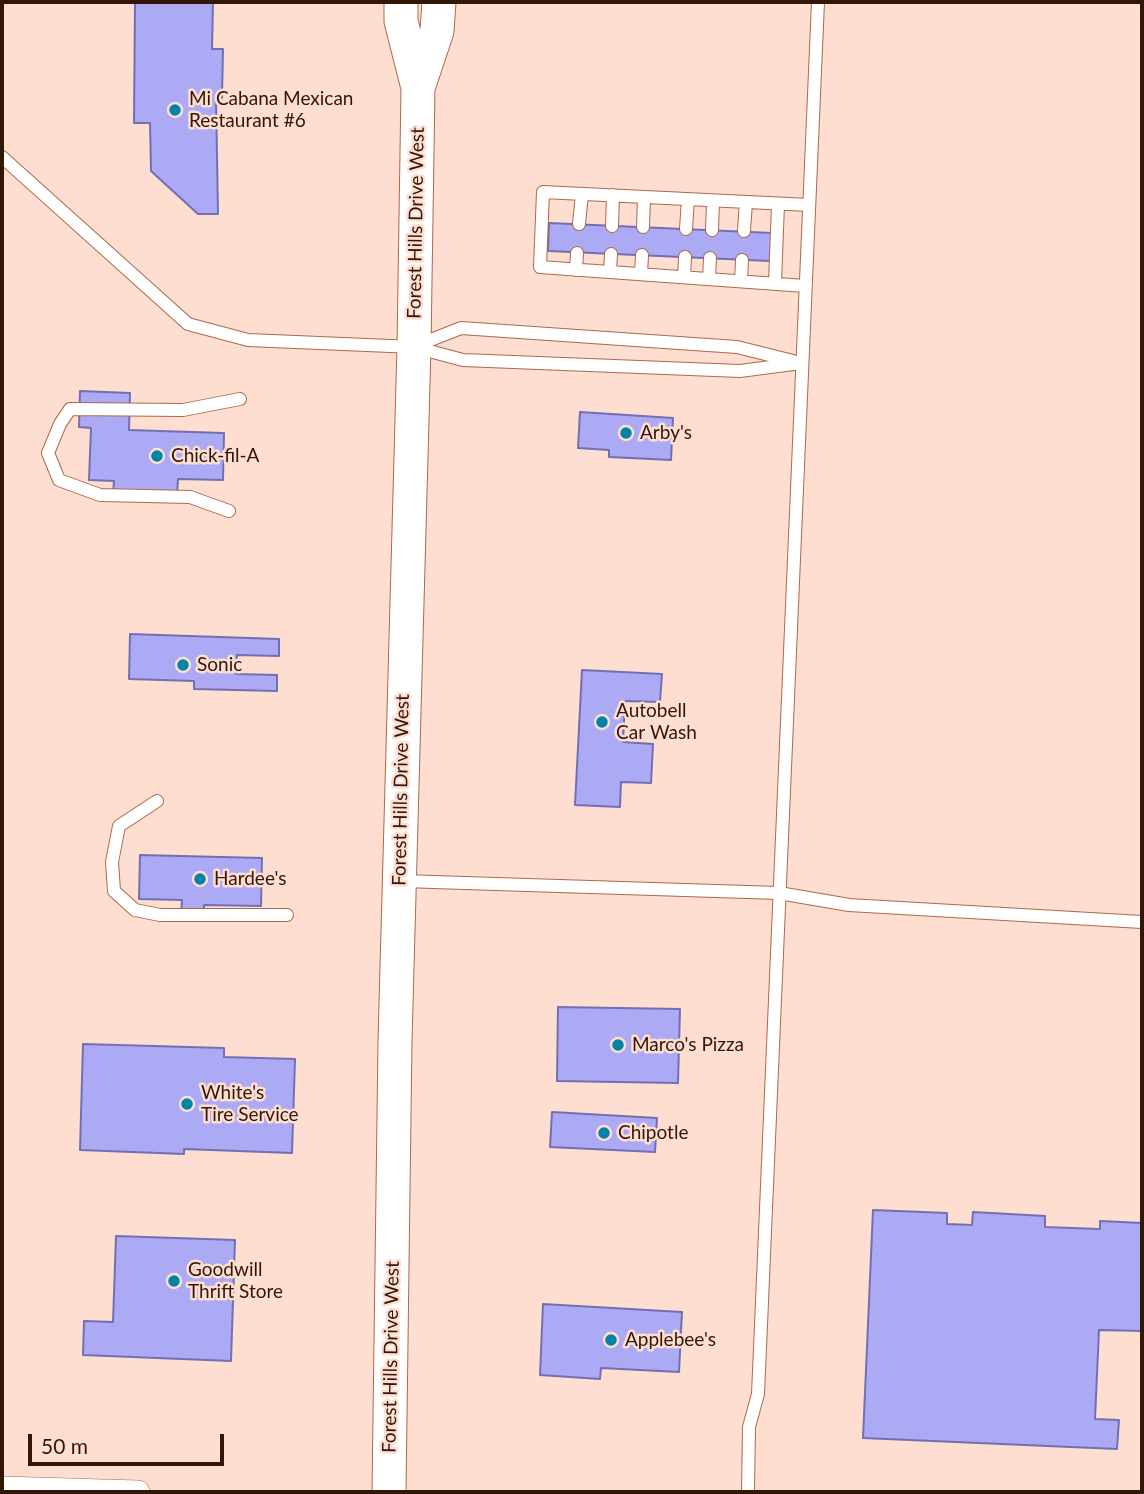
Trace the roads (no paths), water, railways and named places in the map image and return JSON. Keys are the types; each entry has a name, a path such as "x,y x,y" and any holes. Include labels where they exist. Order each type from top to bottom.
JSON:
{"main road":[{"name":"Forest Hills Drive West","path":"389,1492 398,881 414,346 418,88 401,22 401,2"},
{"name":"Forest Hills Drive West","path":"418,88 437,31 439,2"}],"street":[{"path":"2,1488 138,1492"}],"lane":[{"path":"748,1492 749,1427 758,1394 818,2"},
{"path":"2,157 188,324 248,340 414,346 463,360 740,371 801,363"},
{"path":"805,286 540,267 543,192 809,205"},
{"path":"579,225 582,194"},
{"path":"611,226 613,195"},
{"path":"643,227 644,197"},
{"path":"686,229 688,199"},
{"path":"712,230 713,201"},
{"path":"744,232 746,202"},
{"path":"775,283 778,204"},
{"path":"576,270 577,253"},
{"path":"610,272 611,254"},
{"path":"641,274 642,255"},
{"path":"684,278 685,257"},
{"path":"709,279 710,258"},
{"path":"741,281 743,260"},
{"path":"414,346 461,328 737,347 801,363"},
{"path":"229,511 190,497 100,495 59,480 48,453 60,424 70,409 183,410 240,399"},
{"path":"157,801 119,826 112,862 114,891 135,910 159,915 287,915"},
{"path":"398,881 779,893 849,905 1142,922"}],"place":[{"name":"Mi Cabana Mexican Restaurant #6","path":"175,110"},
{"name":"Arby's","path":"626,433"},
{"name":"Chick-fil-A","path":"157,456"},
{"name":"Sonic","path":"183,665"},
{"name":"Autobell Car Wash","path":"602,722"},
{"name":"Hardee's","path":"200,879"},
{"name":"Marco's Pizza","path":"618,1045"},
{"name":"White's Tire Service","path":"187,1104"},
{"name":"Chipotle","path":"604,1133"},
{"name":"Goodwill Thrift Store","path":"174,1281"},
{"name":"Applebee's","path":"611,1340"}]}
